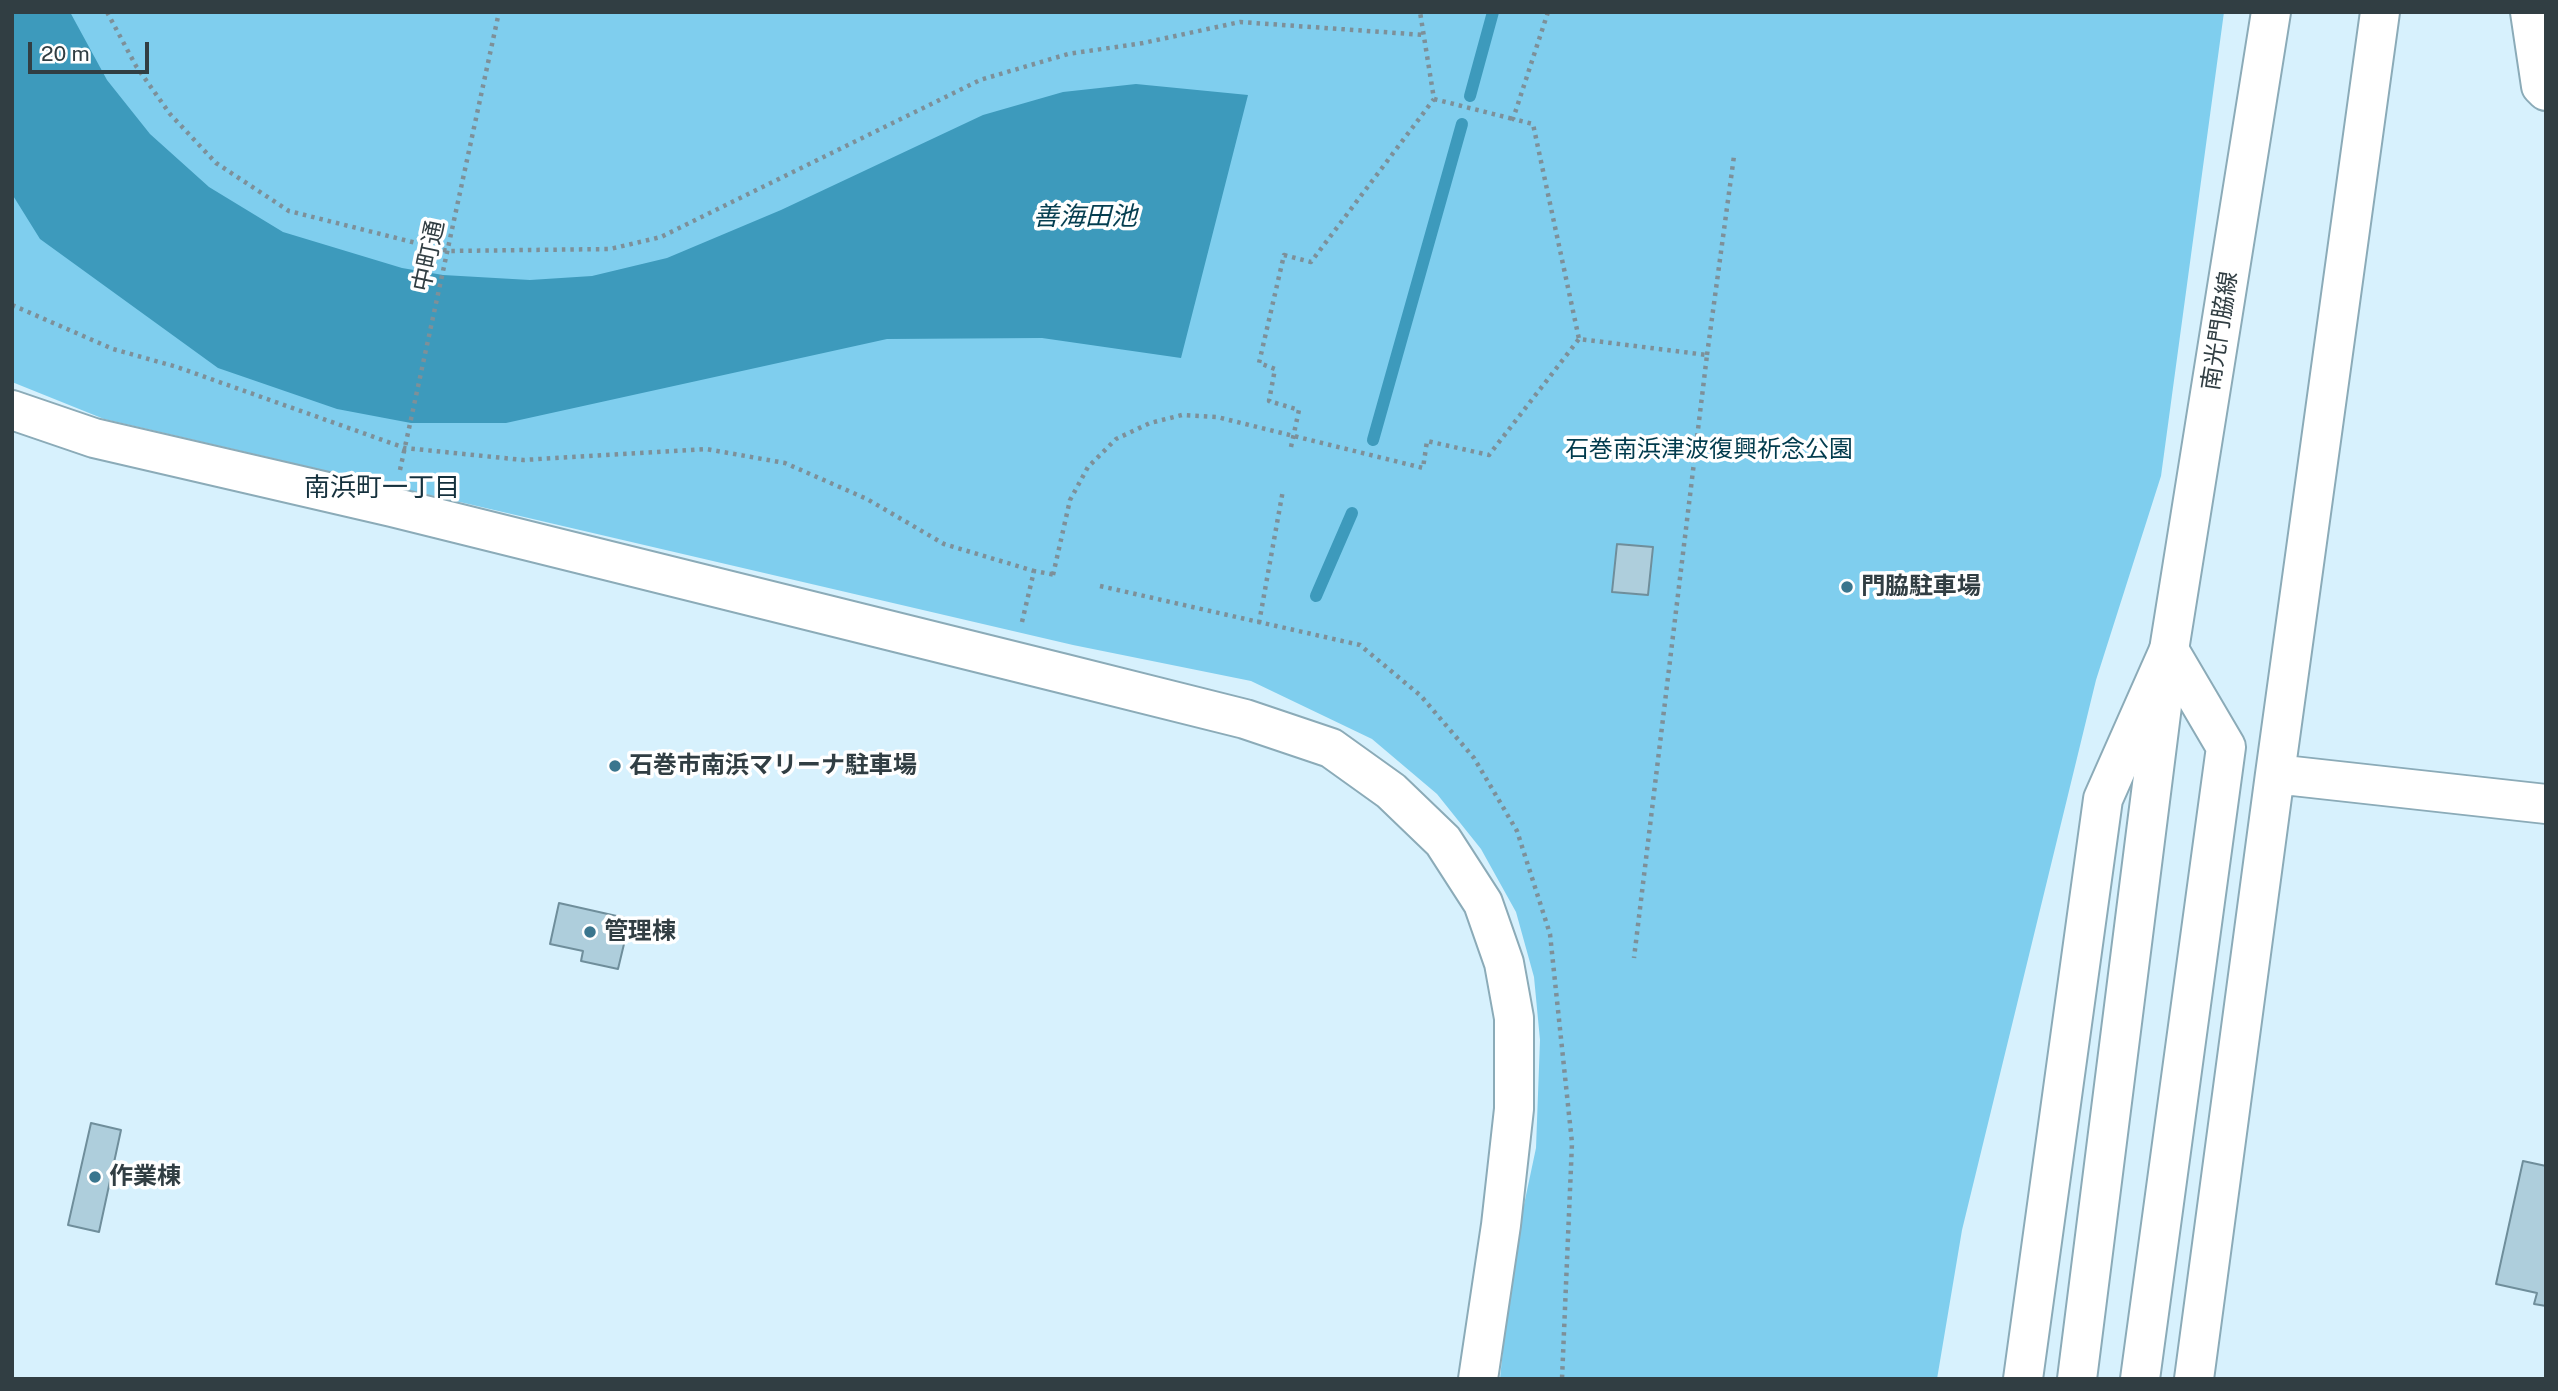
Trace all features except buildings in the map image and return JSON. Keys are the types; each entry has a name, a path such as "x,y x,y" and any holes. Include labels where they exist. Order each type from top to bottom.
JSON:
{"street":[{"name":"南光門脇線","path":"2169,650 2271,12"},
{"path":"2194,1379 2274,774 2380,12"},
{"path":"2530,12 2542,86 2546,91"},
{"path":"12,411 94,438 392,507 1245,719 1331,748 1391,791 1449,851 1483,903 1504,963 1514,1018 1514,1109 1502,1225 1478,1379"},
{"path":"2023,1379 2104,799 2169,650"},
{"path":"2077,1379 2169,650"},
{"path":"2140,1379 2226,747 2169,650"},
{"path":"2274,774 2546,804"}],"path":[{"path":"107,12 136,66 170,114 216,163 289,211 448,251 610,249 661,237 980,80 1068,54 1143,43 1240,22 1425,36"},
{"name":"中町通","path":"392,507 499,12"},
{"path":"1291,447 1299,410 1269,401 1275,369 1259,363 1284,255 1311,262 1434,99 1420,12"},
{"path":"1513,119 1548,12"},
{"path":"1434,99 1533,124 1579,340"},
{"path":"1634,958 1707,355 1734,156"},
{"path":"12,305 113,349 177,367 405,449 523,460 706,449 785,463 867,499 944,544 1055,575 1070,500 1088,467 1116,439 1150,423 1182,415 1217,416 1423,468 1427,441 1489,455 1579,340"},
{"path":"1579,340 1707,355"},
{"path":"1259,623 1283,490"},
{"path":"1013,662 1034,570"}],"green space":[{"name":"石巻南浜津波復興祈念公園","path":"12,12 2224,12 2161,476 2096,680 1962,1230 1937,1379 1500,1379 1511,1266 1536,1148 1540,1040 1534,977 1516,912 1481,849 1437,794 1372,739 1251,681 1073,645 104,419 12,382"}],"water":[{"name":"善海田池","path":"12,12 70,12 107,80 150,134 209,187 283,232 402,268 443,275 530,280 592,276 667,258 781,210 983,115 1063,92 1136,84 1248,95 1181,358 1042,338 887,339 506,423 411,423 337,409 218,368 40,239 12,194"}],"waterway":[{"path":"1470,96 1493,12"},
{"path":"1373,440 1462,124"},
{"path":"1316,596 1352,513"}],"place":[{"name":"門脇駐車場","path":"1847,587"},
{"name":"石巻市南浜マリーナ駐車場","path":"615,766"},
{"name":"管理棟","path":"590,932"},
{"name":"作業棟","path":"95,1177"}],"district":[{"name":"南浜町一丁目","path":"382,488"}]}
